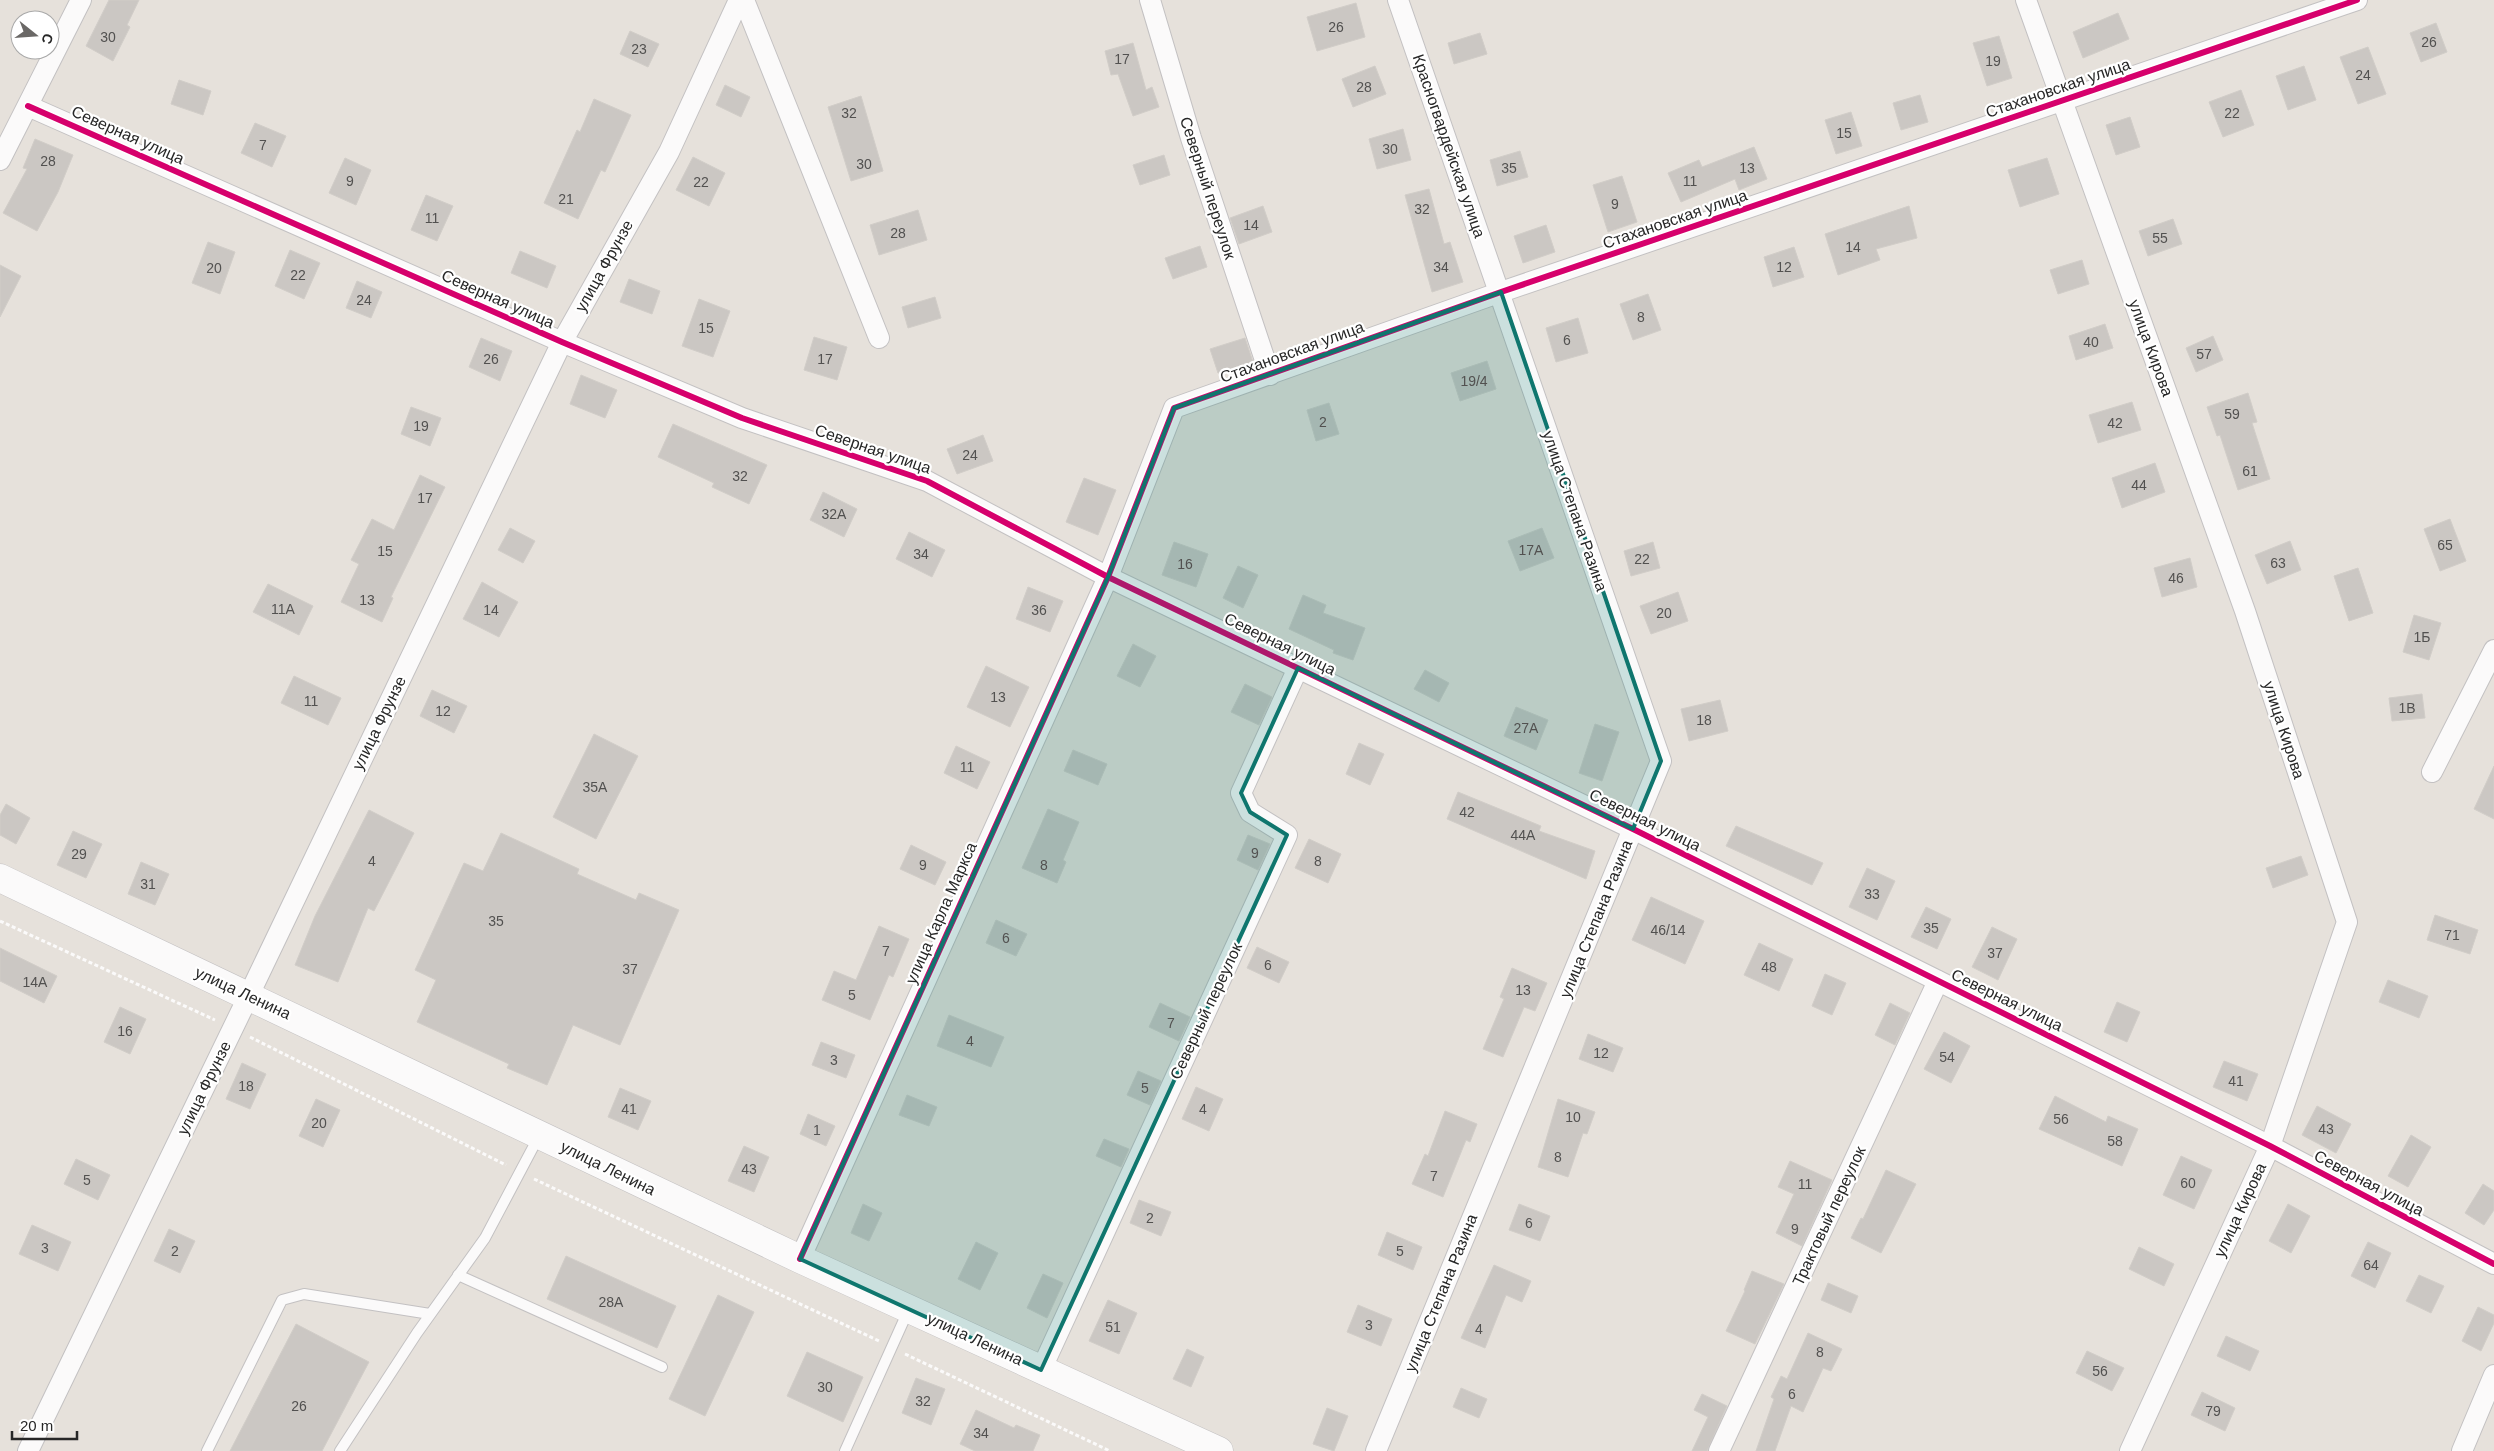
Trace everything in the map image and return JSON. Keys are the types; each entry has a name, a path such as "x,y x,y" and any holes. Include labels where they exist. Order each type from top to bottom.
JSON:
{"main road":[{"name":"улица Ленина","path":"0,878 800,1259 1218,1451"}],"street":[{"path":"0,160 81,0"},
{"name":"улица Фрунзе","path":"28,1451 233,1029 562,342 668,152 739,0"},
{"path":"744,0 879,338"},
{"name":"Северный переулок","path":"1150,0 1191,138 1270,375"},
{"name":"Красногвардейская улица","path":"1398,0 1501,292"},
{"name":"улица Кирова","path":"2026,0 2245,611 2348,922 2270,1146 2130,1451"},
{"name":"Стахановская улица","path":"1108,577 1174,408 1501,292 2357,0"},
{"name":"Северная улица","path":"28,106 562,342 742,418 927,481 1108,577 1634,829 2270,1146 2494,1264"},
{"name":"улица Степана Разина","path":"1376,1451 1661,761 1501,292"},
{"name":"улица Карла Маркса","path":"800,1259 1108,577"},
{"path":"2432,772 2494,650"},
{"name":"Северный переулок","path":"1041,1370 1287,835 1250,812 1241,793 1298,668"},
{"name":"Трактовый переулок","path":"1719,1451 1938,981"},
{"path":"2462,1451 2494,1375"}],"lane":[{"path":"340,1451 430,1314 485,1238 539,1135"},
{"path":"458,1275 662,1368"},
{"path":"207,1451 282,1300 304,1294 430,1314"},
{"path":"844,1451 909,1309"}],"path":[{"path":"0,920 233,1029 520,1172 1110,1451"}],"highlighted area":[{"path":"1501,292 1661,761 1633,829 1298,668 1241,793 1250,812 1287,835 1041,1370 800,1259 1108,577 1174,408"}],"building":[{"path":"109,0 139,0 127,25 130,27 113,61 86,46"},
{"path":"1356,3 1365,37 1317,51 1307,17"},
{"path":"2118,13 2129,39 2083,58 2073,32"},
{"path":"2436,23 2447,52 2421,62 2410,33"},
{"path":"630,31 659,44 648,67 620,54"},
{"path":"1480,33 1487,54 1454,64 1448,43"},
{"path":"1999,36 2012,78 1987,86 1973,43"},
{"path":"1133,43 1146,90 1152,87 1159,107 1133,116 1118,74 1111,75 1105,51"},
{"path":"2368,47 2386,94 2358,104 2340,57"},
{"path":"1375,66 1386,94 1353,107 1342,79"},
{"path":"2304,66 2316,100 2288,110 2276,76"},
{"path":"179,80 211,91 203,115 171,104"},
{"path":"725,85 750,97 741,117 716,105"},
{"path":"2241,90 2254,125 2223,137 2209,102"},
{"path":"1920,95 1928,122 1901,130 1893,103"},
{"path":"861,96 883,171 851,181 828,107"},
{"path":"594,99 631,115 605,172 601,170 578,219 544,203 577,130 580,132"},
{"path":"1851,112 1862,146 1836,154 1825,120"},
{"path":"2130,117 2140,147 2116,155 2106,125"},
{"path":"255,123 286,136 272,167 241,153"},
{"path":"1403,129 1411,160 1377,169 1369,139"},
{"path":"35,139 73,155 58,192 37,231 3,213 27,169 23,168"},
{"path":"1754,147 1767,179 1739,190 1735,179 1681,202 1668,173 1699,160 1702,167"},
{"path":"1520,151 1528,177 1497,186 1490,160"},
{"path":"1164,155 1170,175 1140,185 1133,165"},
{"path":"693,157 725,173 709,206 676,190"},
{"path":"345,158 371,170 356,205 329,193"},
{"path":"2047,158 2059,194 2020,207 2008,170"},
{"path":"1622,176 1637,222 1608,232 1593,185"},
{"path":"1429,189 1444,244 1450,242 1463,282 1432,292 1405,195"},
{"path":"426,195 453,206 437,241 411,230"},
{"path":"1263,206 1272,232 1239,244 1230,218"},
{"path":"1909,206 1917,238 1876,249 1880,260 1838,275 1825,234"},
{"path":"918,210 927,240 879,255 870,225"},
{"path":"2173,219 2182,244 2148,256 2139,231"},
{"path":"1546,225 1555,252 1523,263 1514,236"},
{"path":"208,242 235,252 220,294 192,283"},
{"path":"1200,246 1207,267 1173,279 1165,258"},
{"path":"1794,247 1804,277 1773,287 1764,257"},
{"path":"290,250 320,263 304,299 275,286"},
{"path":"520,251 556,266 547,288 511,273"},
{"path":"2082,260 2089,284 2058,294 2050,270"},
{"path":"0,265 21,276 0,317"},
{"path":"629,279 660,291 652,314 620,302"},
{"path":"357,281 382,292 371,318 346,308"},
{"path":"1648,294 1661,330 1633,340 1620,304"},
{"path":"935,297 941,318 908,328 902,307"},
{"path":"699,299 730,311 713,357 682,346"},
{"path":"1578,318 1588,353 1556,362 1546,328"},
{"path":"2105,324 2113,348 2076,360 2069,336"},
{"path":"2213,336 2223,360 2196,372 2186,348"},
{"path":"814,337 847,347 837,380 804,370"},
{"path":"481,338 512,351 500,381 469,367"},
{"path":"1245,338 1253,362 1218,373 1210,349"},
{"path":"1487,361 1496,389 1460,401 1451,373"},
{"path":"581,375 617,390 605,418 570,404"},
{"path":"2248,393 2257,422 2252,423 2270,479 2238,490 2220,435 2217,436 2207,407"},
{"path":"2132,402 2141,430 2098,443 2089,415"},
{"path":"1329,403 1339,434 1316,441 1307,410"},
{"path":"411,407 441,418 430,446 401,434"},
{"path":"673,424 767,465 749,504 712,487 714,483 658,457"},
{"path":"983,435 993,461 957,474 947,449"},
{"path":"2155,463 2165,492 2122,508 2112,478"},
{"path":"420,475 445,487 391,597 393,598 382,622 341,602 359,564 351,560 372,519 394,530"},
{"path":"1084,478 1116,490 1098,535 1066,522"},
{"path":"823,492 857,509 844,537 810,520"},
{"path":"2450,519 2466,561 2440,571 2424,529"},
{"path":"510,528 535,541 523,563 498,550"},
{"path":"1542,528 1554,558 1520,571 1508,541"},
{"path":"909,532 945,550 932,577 896,559"},
{"path":"2290,541 2301,570 2267,584 2255,555"},
{"path":"1174,542 1208,554 1196,587 1162,575"},
{"path":"1653,542 1660,568 1631,576 1624,551"},
{"path":"2190,558 2197,587 2162,597 2154,568"},
{"path":"1238,566 1258,575 1243,608 1223,598"},
{"path":"2358,568 2373,613 2349,621 2334,576"},
{"path":"482,582 518,602 499,637 463,619"},
{"path":"268,584 313,606 299,635 253,612"},
{"path":"1028,587 1063,601 1050,632 1016,619"},
{"path":"1678,592 1688,621 1651,634 1640,606"},
{"path":"1303,595 1326,605 1323,613 1365,628 1353,660 1333,653 1334,650 1289,629"},
{"path":"2414,615 2441,623 2429,660 2403,652"},
{"path":"1133,644 1156,656 1140,687 1117,676"},
{"path":"986,666 1029,687 1010,727 967,707"},
{"path":"1425,670 1449,683 1439,702 1414,689"},
{"path":"294,676 341,698 328,725 281,703"},
{"path":"1245,684 1272,697 1259,725 1231,712"},
{"path":"432,690 467,706 454,733 420,716"},
{"path":"2422,694 2425,718 2392,721 2389,698"},
{"path":"1720,700 1728,731 1689,741 1681,709"},
{"path":"1516,707 1548,720 1536,750 1504,736"},
{"path":"1595,724 1619,732 1602,781 1579,773"},
{"path":"594,734 638,756 596,839 553,817"},
{"path":"1359,743 1384,754 1370,785 1346,774"},
{"path":"956,746 990,762 977,789 944,773"},
{"path":"1073,750 1107,764 1098,785 1064,771"},
{"path":"2494,766 2494,819 2474,809"},
{"path":"1458,792 1541,826 1539,831 1595,851 1586,879 1447,819"},
{"path":"6,804 30,818 16,844 0,835 0,815"},
{"path":"1048,809 1079,822 1063,860 1066,862 1057,883 1022,868"},
{"path":"369,810 414,833 374,911 368,908 338,982 295,965 315,916"},
{"path":"1736,826 1823,863 1812,885 1726,846"},
{"path":"73,831 102,844 86,878 57,865"},
{"path":"501,833 579,869 577,874 636,900 639,893 679,910 620,1045 573,1025 547,1085 507,1068 509,1064 417,1022 436,980 415,970 464,863 483,871"},
{"path":"1248,835 1270,844 1258,870 1237,860"},
{"path":"1309,839 1341,854 1328,883 1295,868"},
{"path":"911,845 946,862 935,885 900,869"},
{"path":"2301,856 2308,875 2273,888 2266,868"},
{"path":"141,862 169,874 155,905 128,894"},
{"path":"1867,868 1895,881 1877,920 1849,907"},
{"path":"1651,897 1704,921 1685,964 1632,940"},
{"path":"1926,907 1951,919 1937,949 1911,937"},
{"path":"2435,915 2478,930 2470,954 2427,940"},
{"path":"996,920 1027,934 1016,956 986,943"},
{"path":"879,926 909,939 893,977 889,975 870,1020 822,1000 834,971 856,980"},
{"path":"1992,927 2017,939 1998,980 1972,967"},
{"path":"1759,943 1793,959 1779,991 1744,975"},
{"path":"1257,947 1289,962 1279,983 1247,968"},
{"path":"0,948 57,976 44,1003 0,981"},
{"path":"1512,968 1547,983 1535,1011 1524,1007 1503,1057 1483,1049 1504,999 1500,997"},
{"path":"1825,974 1846,983 1832,1015 1812,1006"},
{"path":"2388,980 2428,996 2419,1018 2379,1002"},
{"path":"2117,1002 2140,1012 2127,1042 2104,1032"},
{"path":"1160,1003 1190,1017 1179,1041 1149,1027"},
{"path":"1890,1003 1910,1013 1895,1045 1875,1035"},
{"path":"120,1007 146,1019 130,1054 104,1042"},
{"path":"949,1015 1004,1037 991,1067 937,1046"},
{"path":"1944,1032 1970,1046 1951,1083 1924,1069"},
{"path":"1588,1034 1623,1048 1613,1072 1579,1059"},
{"path":"821,1042 855,1055 846,1078 812,1065"},
{"path":"2224,1061 2258,1074 2247,1101 2213,1087"},
{"path":"242,1063 266,1074 250,1109 226,1099"},
{"path":"1138,1071 1161,1081 1150,1105 1127,1095"},
{"path":"1196,1087 1223,1099 1209,1131 1182,1119"},
{"path":"620,1088 651,1101 638,1130 608,1117"},
{"path":"907,1095 937,1107 929,1126 899,1115"},
{"path":"2055,1096 2106,1122 2108,1116 2138,1129 2122,1166 2039,1129"},
{"path":"316,1099 340,1110 323,1147 299,1136"},
{"path":"1558,1099 1595,1112 1587,1134 1583,1133 1568,1177 1538,1167"},
{"path":"2317,1106 2351,1124 2336,1153 2302,1135"},
{"path":"1445,1111 1477,1124 1470,1142 1466,1140 1443,1197 1412,1184 1425,1154 1428,1156"},
{"path":"808,1114 835,1126 826,1146 800,1134"},
{"path":"2411,1135 2431,1147 2408,1187 2388,1176"},
{"path":"1104,1139 1129,1149 1121,1167 1096,1156"},
{"path":"744,1146 769,1157 754,1192 728,1181"},
{"path":"2181,1156 2212,1170 2194,1209 2163,1195"},
{"path":"76,1159 110,1175 98,1200 64,1184"},
{"path":"1790,1161 1832,1180 1802,1246 1776,1233 1794,1194 1778,1187"},
{"path":"1886,1170 1916,1184 1881,1253 1851,1238 1861,1218 1863,1219"},
{"path":"2483,1184 2494,1191 2494,1210 2484,1225 2465,1213"},
{"path":"1139,1200 1171,1212 1161,1236 1130,1223"},
{"path":"863,1204 882,1213 869,1241 851,1233"},
{"path":"1519,1204 1550,1216 1540,1241 1509,1230"},
{"path":"2288,1204 2310,1216 2291,1253 2269,1241"},
{"path":"32,1225 71,1242 58,1271 19,1254"},
{"path":"169,1229 195,1241 180,1273 154,1261"},
{"path":"1387,1232 1422,1247 1413,1270 1378,1255"},
{"path":"976,1242 998,1253 980,1290 958,1279"},
{"path":"2368,1242 2391,1253 2375,1288 2351,1276"},
{"path":"2139,1247 2174,1264 2164,1286 2129,1269"},
{"path":"566,1256 676,1306 657,1348 547,1299"},
{"path":"1494,1265 1531,1281 1522,1302 1506,1295 1485,1348 1461,1338"},
{"path":"1752,1271 1784,1284 1755,1344 1726,1331 1745,1291"},
{"path":"1043,1274 1063,1283 1047,1318 1027,1308"},
{"path":"2419,1275 2444,1286 2431,1313 2406,1301"},
{"path":"1828,1283 1858,1296 1851,1313 1821,1300"},
{"path":"718,1295 754,1312 705,1416 669,1399"},
{"path":"1108,1300 1137,1313 1119,1354 1089,1341"},
{"path":"1358,1305 1392,1319 1381,1346 1347,1332"},
{"path":"2478,1307 2494,1315 2494,1323 2481,1351 2462,1341"},
{"path":"296,1324 369,1362 322,1451 230,1451"},
{"path":"1808,1333 1842,1349 1831,1371 1823,1368 1803,1412 1791,1406 1775,1451 1756,1451 1774,1399 1771,1397 1781,1376 1787,1379"},
{"path":"2226,1336 2259,1351 2250,1371 2217,1356"},
{"path":"1187,1349 1204,1357 1191,1387 1173,1379"},
{"path":"2087,1351 2124,1368 2112,1391 2076,1373"},
{"path":"807,1352 863,1377 843,1422 787,1396"},
{"path":"916,1378 945,1389 931,1425 902,1413"},
{"path":"1461,1388 1487,1399 1479,1418 1453,1407"},
{"path":"2202,1392 2235,1408 2225,1431 2191,1415"},
{"path":"1702,1394 1727,1406 1707,1451 1692,1451 1708,1417 1694,1410"},
{"path":"1327,1408 1348,1416 1334,1451 1313,1444"},
{"path":"976,1410 1014,1428 1016,1425 1040,1435 1033,1451 975,1451 960,1444"}],"cycle path":[{"path":"800,1259 1108,577 1174,408 1501,292 2357,0"},
{"path":"28,106 562,342 742,418 927,481 1108,577 1633,829 2270,1146 2494,1264"}]}
